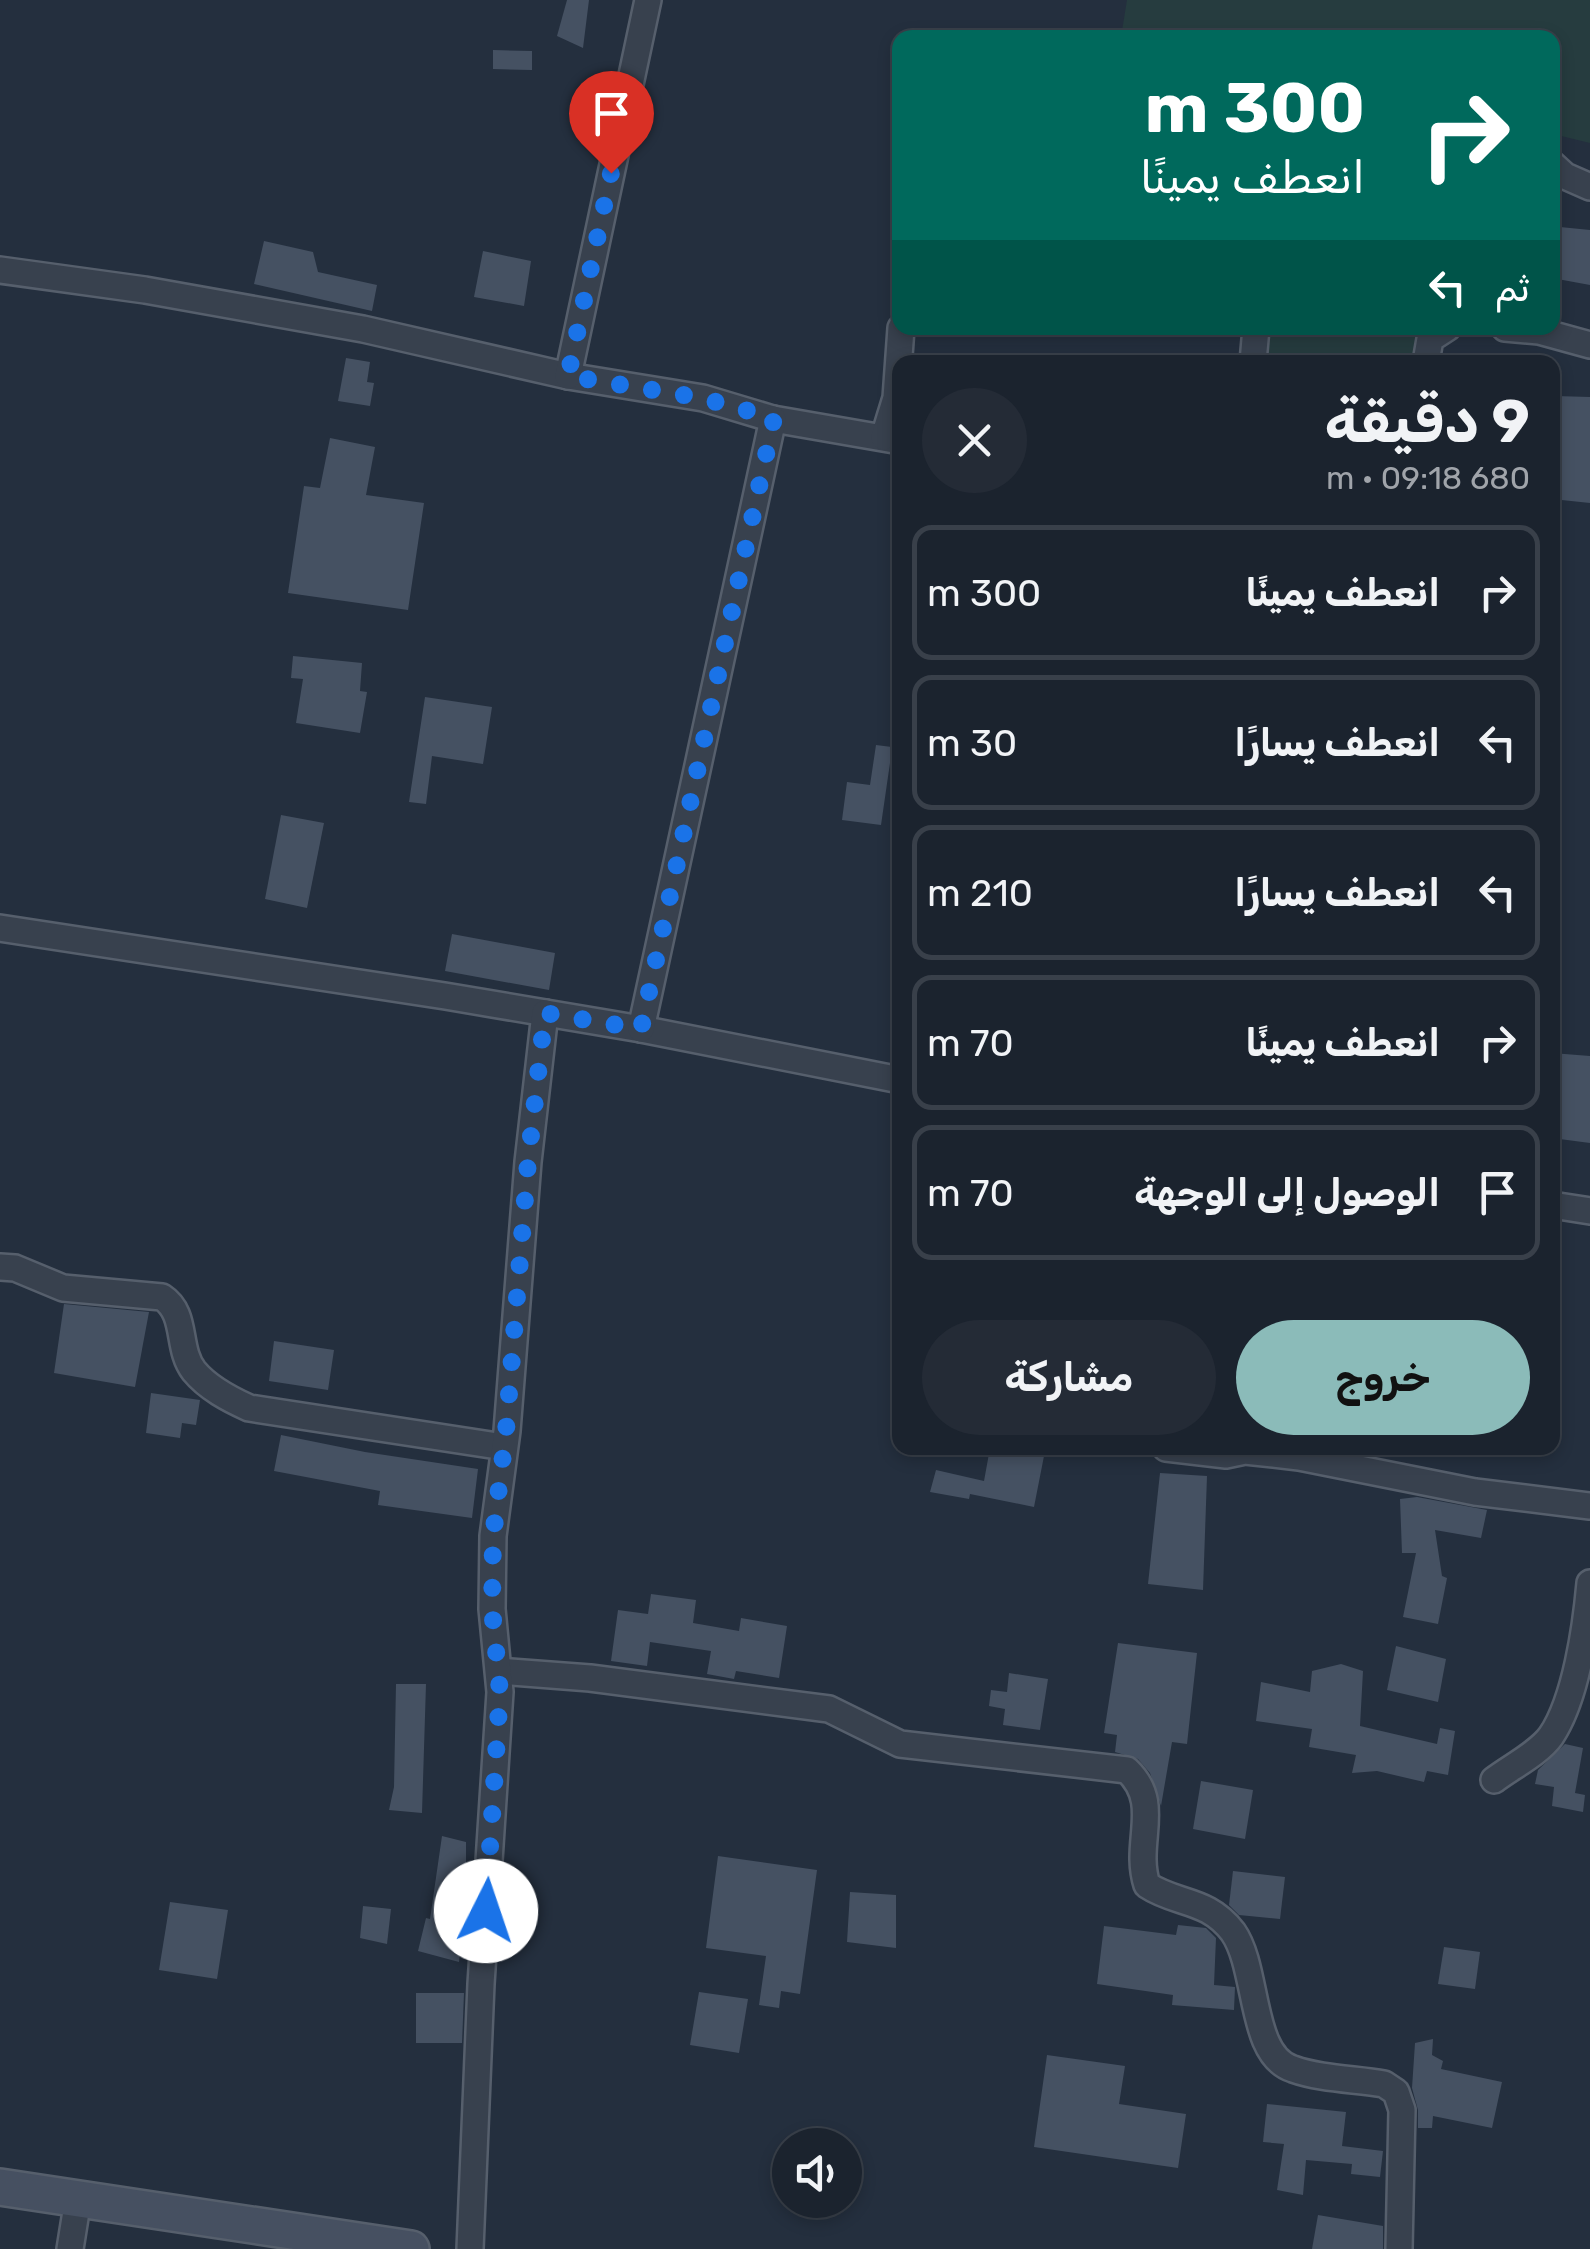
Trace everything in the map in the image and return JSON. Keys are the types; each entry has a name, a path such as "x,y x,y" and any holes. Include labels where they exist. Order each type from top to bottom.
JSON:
{"street":[{"path":"568,376 648,0"},
{"path":"1560,171 1590,187"},
{"path":"0,270 145,290 363,329 568,376 702,398 774,418 892,439"},
{"path":"1553,335 1590,345"},
{"path":"641,1029 774,418"},
{"path":"0,928 641,1029 892,1078"},
{"path":"470,2249 499,1671 492,1609 493,1536 545,1013"},
{"path":"1560,1206 1590,1211"},
{"path":"0,1267 15,1268 64,1288 162,1297 175,1307 193,1370 214,1389 248,1408 504,1447"},
{"path":"1290,1455 1475,1492 1590,1506"},
{"path":"1494,1780 1550,1738 1566,1701 1581,1644 1590,1582"},
{"path":"499,1671 590,1678 829,1709 900,1744 1127,1770 1140,1782 1147,1798 1142,1871 1147,1885 1161,1894 1180,1896 1209,1909 1232,1931 1246,1955 1262,2035 1270,2053 1294,2070 1384,2084 1396,2092 1402,2110 1399,2249"},
{"path":"0,2186 411,2249"},
{"path":"70,2249 78,2198"}],"green space":[{"path":"1127,0 1590,0 1590,143 1560,136 1560,30 1122,30"},
{"path":"1269,335 1427,335 1421,355 1268,355"}],"building":[{"path":"567,0 589,0 583,48 557,36"},
{"path":"493,50 532,51 532,70 493,69"},
{"path":"1560,227 1590,230 1590,285 1560,279"},
{"path":"264,241 313,252 318,272 377,285 372,311 254,284"},
{"path":"483,251 531,261 524,306 474,297"},
{"path":"346,358 370,362 367,382 374,383 370,406 338,401"},
{"path":"1560,396 1590,397 1590,503 1560,500"},
{"path":"330,438 375,447 366,495 424,503 408,610 288,593 304,486 320,488"},
{"path":"293,656 362,663 360,691 367,692 360,733 296,723 303,679 291,678"},
{"path":"425,697 492,707 483,764 432,756 426,804 409,802"},
{"path":"876,745 892,747 881,825 842,820 847,782 870,785"},
{"path":"281,815 324,823 307,908 265,899"},
{"path":"452,934 555,953 549,990 445,971"},
{"path":"1560,1054 1590,1056 1590,1143 1560,1139"},
{"path":"64,1304 149,1312 135,1387 54,1373"},
{"path":"274,1341 334,1350 328,1390 269,1381"},
{"path":"151,1393 200,1400 196,1425 182,1423 180,1438 146,1433"},
{"path":"281,1435 478,1469 472,1518 378,1505 380,1491 274,1471"},
{"path":"989,1455 1044,1456 1034,1507 970,1494 969,1499 930,1492 936,1470 984,1481"},
{"path":"1160,1473 1207,1476 1203,1590 1148,1584"},
{"path":"1417,1497 1487,1510 1481,1538 1435,1530 1442,1576 1447,1578 1438,1624 1403,1617 1416,1553 1402,1553 1400,1499"},
{"path":"651,1594 696,1600 693,1623 739,1631 741,1618 787,1626 779,1678 736,1671 734,1679 707,1674 711,1651 650,1642 647,1666 611,1661 618,1610 648,1614"},
{"path":"1118,1643 1197,1653 1187,1744 1172,1742 1161,1806 1150,1773 1138,1759 1115,1752 1117,1735 1104,1733"},
{"path":"1396,1646 1446,1659 1438,1702 1387,1690"},
{"path":"1341,1664 1363,1671 1360,1726 1437,1744 1440,1728 1455,1731 1448,1775 1427,1771 1424,1782 1377,1771 1352,1773 1356,1755 1309,1747 1312,1729 1256,1721 1261,1682 1310,1692 1312,1671"},
{"path":"1009,1673 1048,1679 1040,1730 1003,1725 1005,1709 989,1706 991,1690 1007,1692"},
{"path":"396,1684 426,1684 422,1813 389,1810 394,1787"},
{"path":"1565,1744 1583,1748 1575,1793 1585,1795 1583,1812 1552,1806 1554,1787 1535,1784 1538,1770"},
{"path":"1201,1781 1253,1790 1245,1839 1193,1829"},
{"path":"442,1836 466,1842 469,1871 459,1962 418,1951 426,1918 430,1919"},
{"path":"718,1856 817,1870 800,1994 781,1991 779,2008 759,2005 766,1956 706,1948"},
{"path":"1233,1871 1285,1877 1280,1919 1239,1915 1229,1905"},
{"path":"850,1892 896,1895 896,1948 847,1942"},
{"path":"170,1902 228,1910 217,1979 159,1970"},
{"path":"363,1906 391,1909 387,1944 360,1938"},
{"path":"1178,1925 1206,1928 1216,1938 1214,1985 1235,1987 1234,2010 1172,2005 1173,1995 1097,1984 1104,1926 1176,1935"},
{"path":"1444,1947 1480,1952 1475,1989 1438,1984"},
{"path":"699,1992 748,1999 739,2053 690,2045"},
{"path":"416,1993 464,1993 462,2043 416,2043"},
{"path":"1433,2039 1432,2055 1443,2061 1441,2069 1502,2082 1492,2128 1433,2116 1432,2128 1418,2128 1412,2088 1415,2043"},
{"path":"1047,2055 1125,2066 1119,2104 1186,2114 1178,2168 1034,2147"},
{"path":"1267,2104 1346,2112 1342,2146 1383,2151 1380,2177 1351,2174 1352,2164 1306,2160 1303,2195 1277,2190 1284,2144 1263,2142"},
{"path":"1318,2215 1383,2226 1383,2249 1312,2249"}],"route":[{"path":"486,1911 500,1692 492,1609 493,1536 545,1013 641,1029 774,418 702,398 568,376 611,173"}]}
